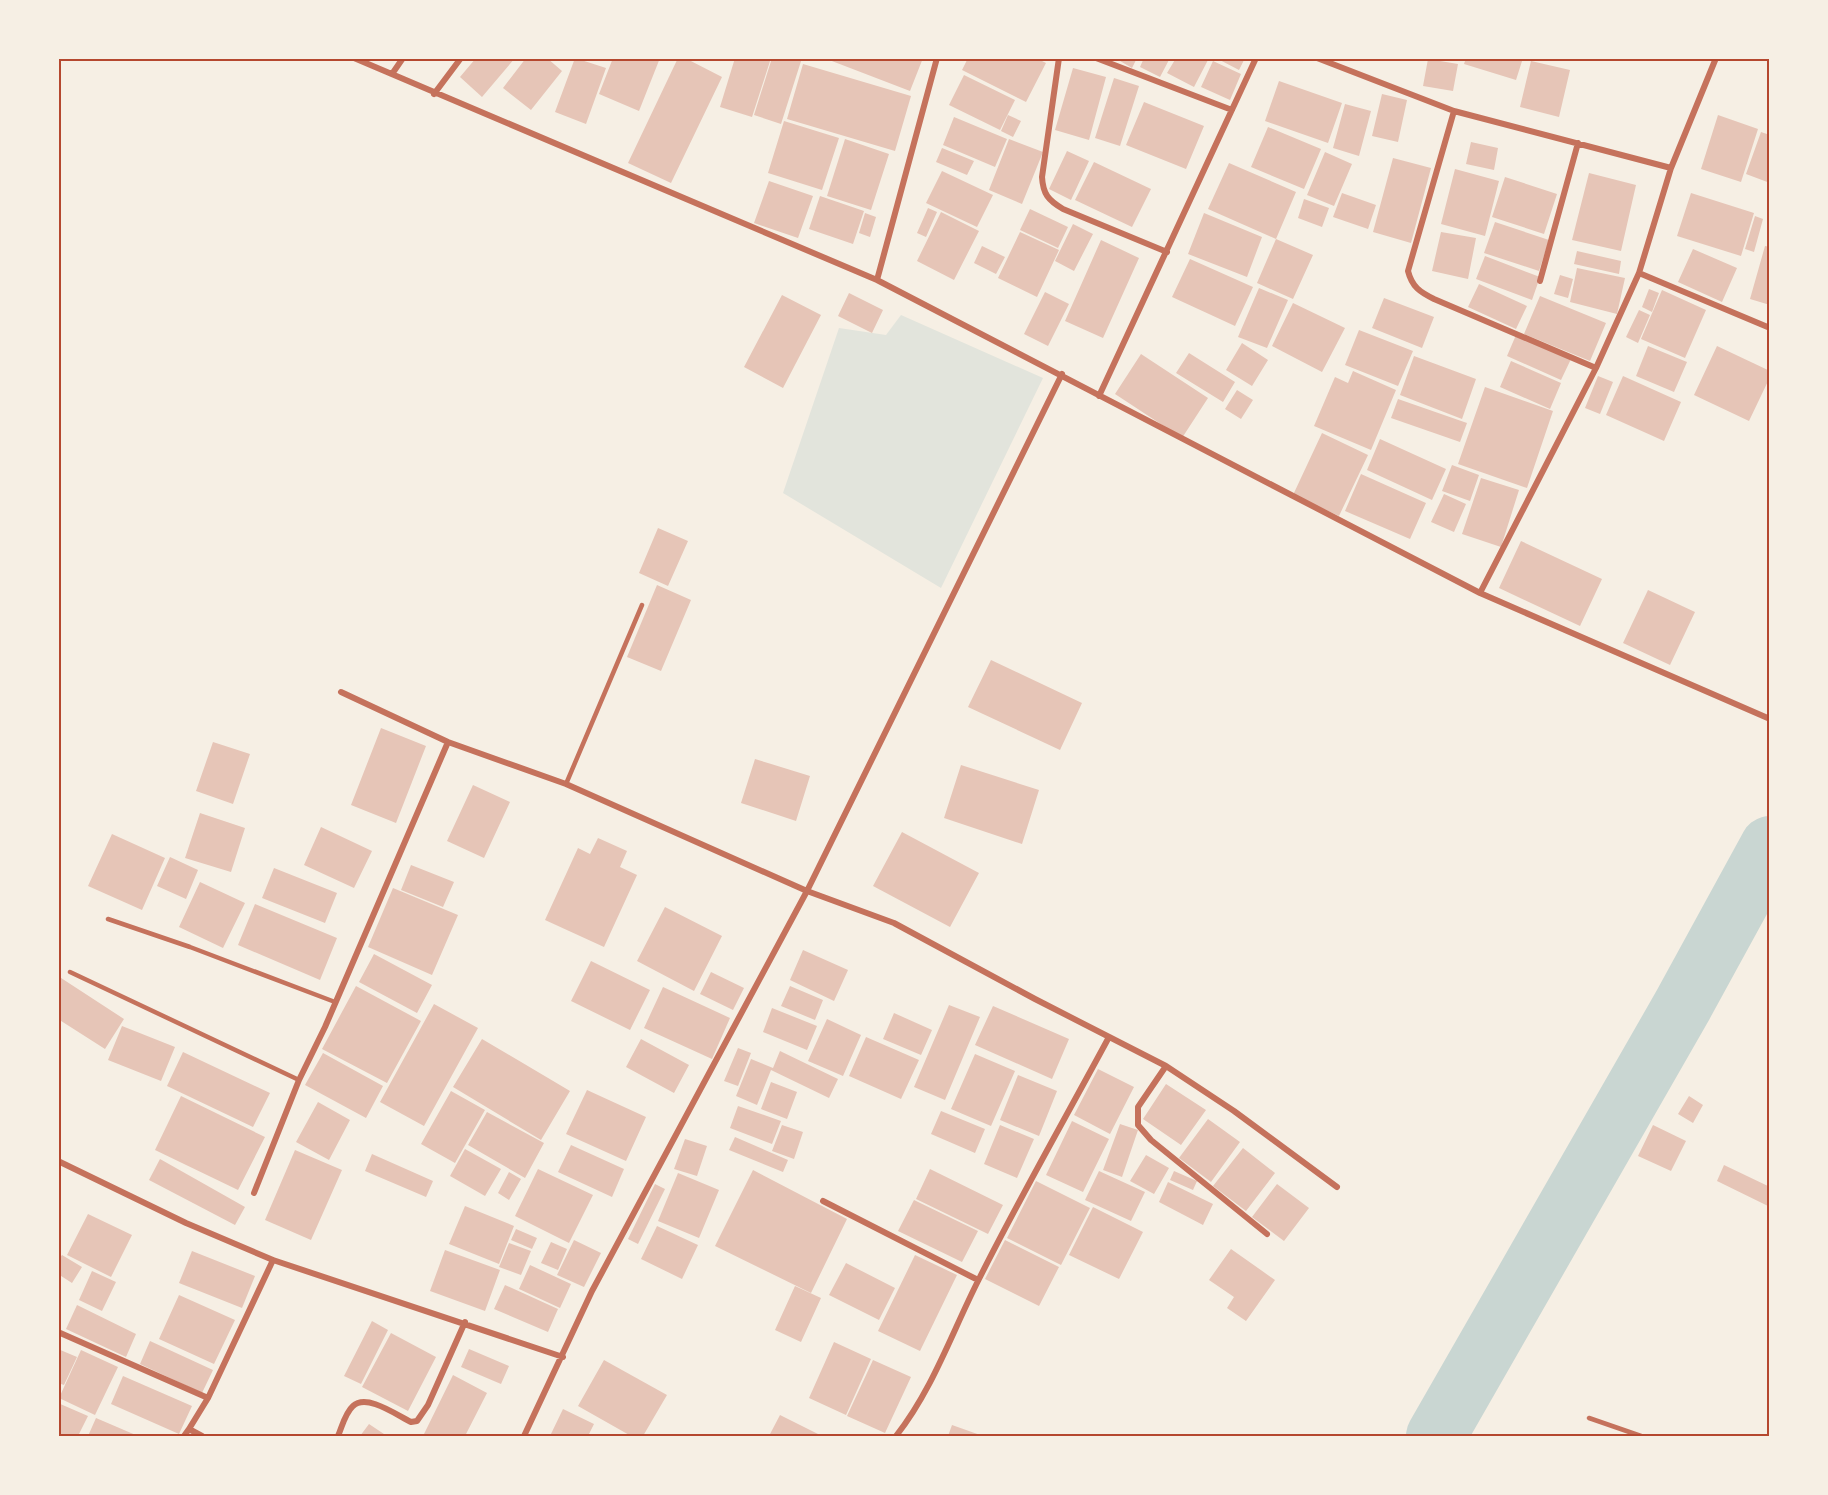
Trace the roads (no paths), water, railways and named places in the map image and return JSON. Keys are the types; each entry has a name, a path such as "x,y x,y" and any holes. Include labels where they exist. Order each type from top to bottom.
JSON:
{"street":[{"path":"354,58 434,94 877,280 1062,374 1099,396 1480,593 1770,719"},
{"path":"392,74 403,58"},
{"path":"434,94 462,58"},
{"path":"877,280 937,58"},
{"path":"1059,58 1042,177 1043,189 1048,200 1063,209 1167,252"},
{"path":"1096,58 1232,110"},
{"path":"1099,396 1256,58"},
{"path":"1317,58 1454,111 1671,168"},
{"path":"1480,593 1596,368 1639,273 1671,168 1716,58"},
{"path":"1454,111 1408,271 1411,282 1418,291 1434,299 1596,368"},
{"path":"1540,280 1578,143"},
{"path":"1639,273 1770,328"},
{"path":"524,1437 598,1281 807,891 1062,374"},
{"path":"341,692 448,742 566,784 807,891 894,923 1166,1066 1234,1111 1337,1187"},
{"path":"254,1193 299,1080 448,742"},
{"path":"896,1437 944,1357 978,1280 1109,1037"},
{"path":"1166,1066 1138,1107 1138,1125 1151,1140 1267,1234"},
{"path":"58,1161 186,1223 273,1260 465,1322 563,1357"},
{"path":"823,1201 978,1280"},
{"path":"184,1437 208,1398 273,1260"},
{"path":"338,1437 351,1407 359,1402 372,1403 411,1422 417,1421 428,1405 465,1322"},
{"path":"58,1332 208,1398"},
{"path":"189,1429 202,1437"}],"lane":[{"path":"566,784 642,605"},
{"path":"108,919 190,947 335,1002"},
{"path":"70,972 299,1080"},
{"path":"1589,1418 1641,1437"}],"waterway":[{"path":"1436,1436 1683,1005 1770,846"}]}
